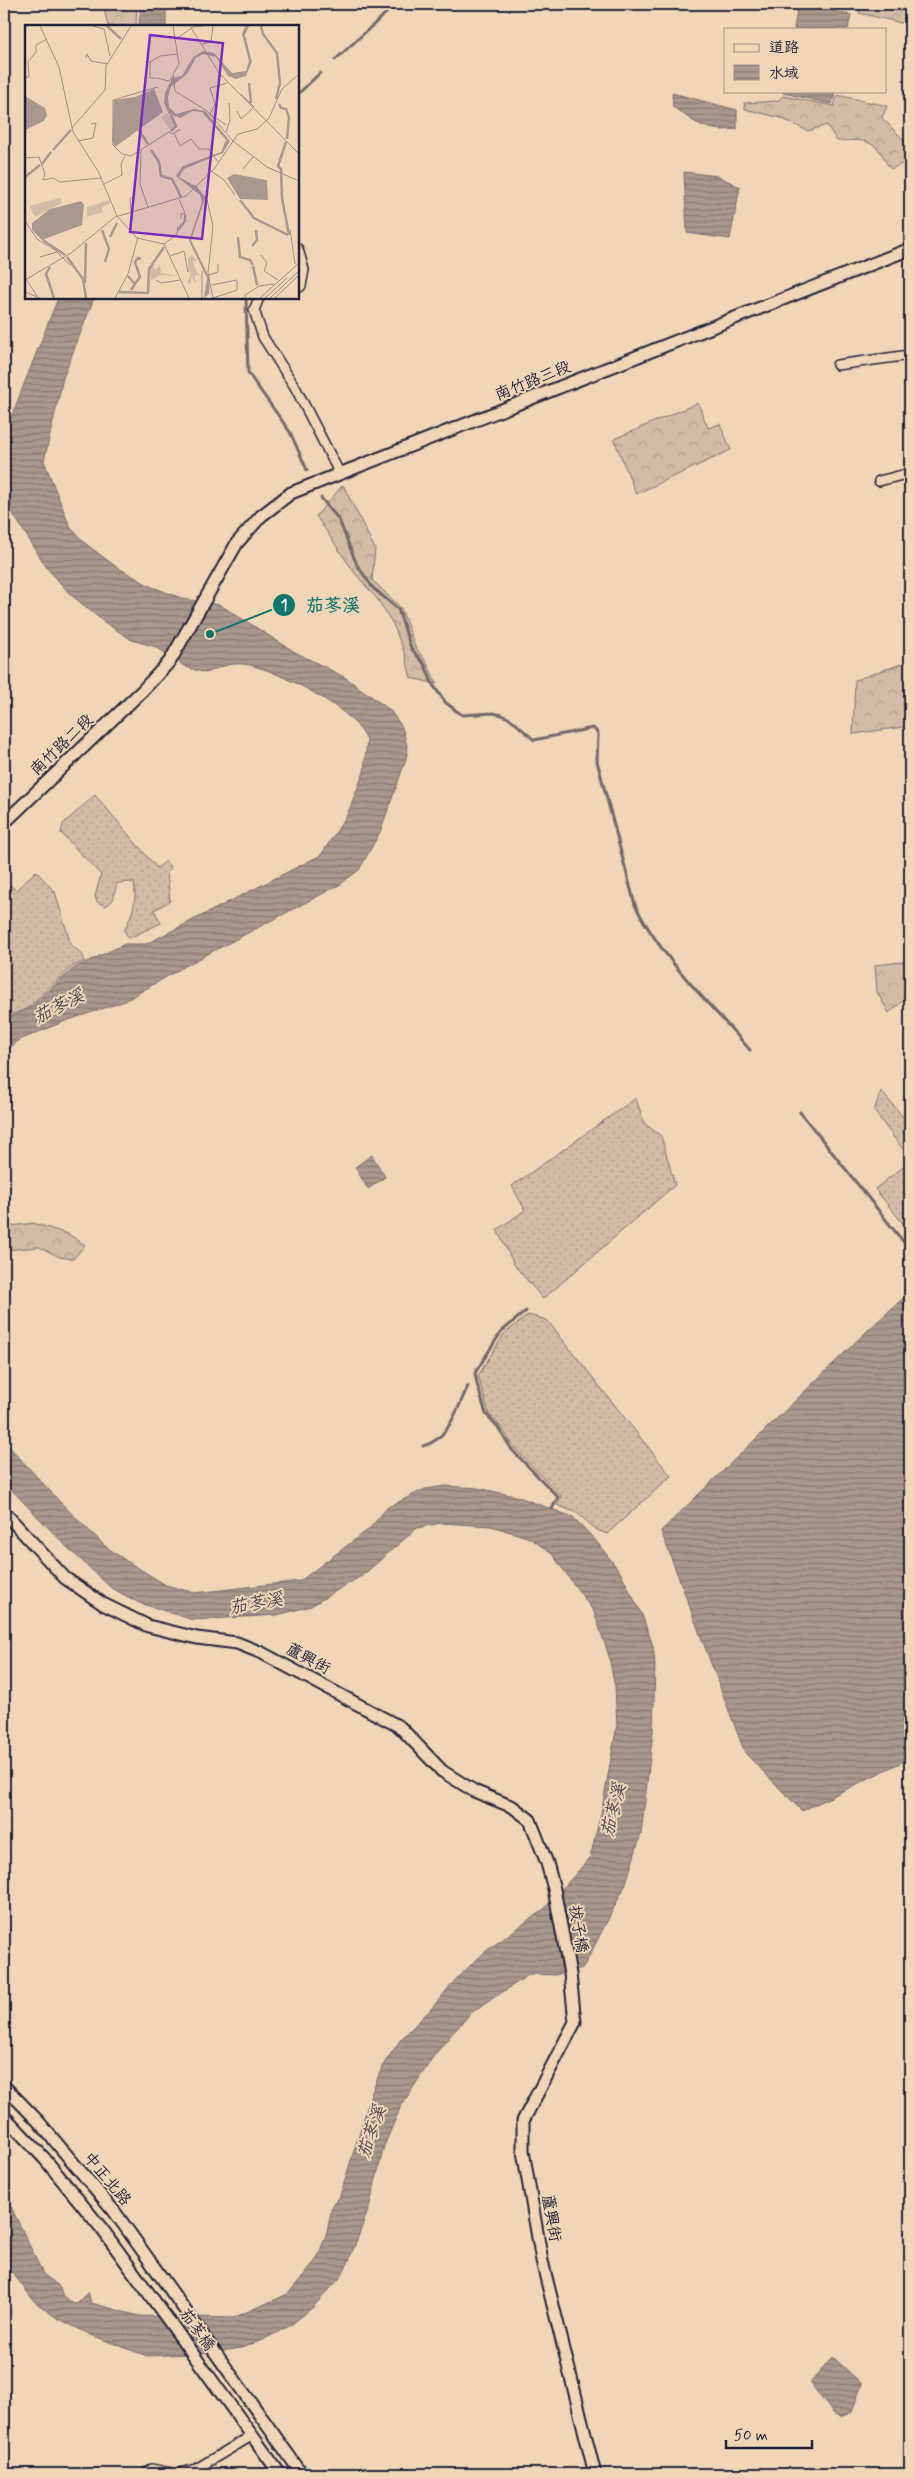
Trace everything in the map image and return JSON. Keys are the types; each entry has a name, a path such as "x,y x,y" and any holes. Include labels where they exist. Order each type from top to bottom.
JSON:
{"street":[{"name":"南竹路三段","path":"142,691 170,661 237,543 261,516 291,493 910,249"},
{"path":"299,253 304,270 302,286 299,288"},
{"path":"259,299 254,310 262,337 295,387 340,474"},
{"path":"838,365 910,355"},
{"path":"879,481 910,473"},
{"name":"南竹路二段","path":"4,823 142,691"},
{"name":"蘆興街","path":"4,1512 65,1578 103,1604 148,1626 246,1646 400,1727 442,1771 474,1791 513,1807 530,1820 548,1863 554,1889"},
{"name":"拔子橋","path":"554,1889 570,1974"},
{"name":"蘆興街","path":"570,1974 575,2022 523,2121 524,2151 542,2261 595,2474"},
{"name":"中正北路","path":"4,2086 38,2121 114,2212 179,2300"},
{"name":"茄苳橋","path":"4,2116 55,2172 160,2307 253,2436"},
{"name":"茄苳橋","path":"179,2300 302,2474"},
{"path":"145,2474 152,2469 176,2474 196,2469 253,2436 280,2474"}],"green space":[{"path":"103,4 137,4 136,25 108,25"},
{"path":"861,4 884,4 899,8 908,17 910,25 859,13"},
{"path":"837,95 887,106 882,118 910,146 910,160 891,169 874,145 859,140 837,141 827,125 808,131 781,118 745,109 744,103 777,101 783,96 834,106"},
{"path":"698,403 708,428 720,424 731,450 636,494 614,439"},
{"path":"343,485 375,549 372,580 401,608 415,647 426,661 437,684 411,678 405,654 393,624 378,600 354,572 316,516"},
{"path":"910,661 910,726 853,734 855,680"},
{"path":"95,795 157,868 166,861 171,868 167,873 170,901 154,910 161,923 129,938 124,931 134,907 134,882 117,883 113,900 106,906 97,902 95,896 101,875 61,833 63,824"},
{"path":"36,871 55,892 71,945 82,954 85,961 73,966 28,1008 4,1018 4,881 16,890"},
{"path":"910,961 910,995 889,1013 877,992 875,965"},
{"path":"881,1091 910,1125 910,1232 875,1189 907,1164 908,1156 874,1111"},
{"path":"636,1098 644,1123 661,1136 675,1185 543,1299 515,1266 497,1230 525,1210 512,1186"},
{"path":"33,1223 68,1234 85,1245 73,1259 60,1257 39,1247 4,1250 4,1227"},
{"path":"528,1315 547,1320 671,1476 607,1534 597,1530 577,1513 557,1505 561,1496 514,1448 502,1428 489,1414 478,1376 504,1334"}],"water":[{"path":"141,4 166,4 166,25 139,25"},
{"path":"798,4 851,15 848,28 794,28"},
{"path":"783,92 835,92 832,104"},
{"path":"672,93 737,110 737,129 718,130 702,126 673,107"},
{"path":"684,172 717,176 740,187 730,239 687,233"},
{"path":"58,299 94,299 63,378 44,461 70,527 86,544 115,566 150,586 184,599 220,605 295,652 346,678 390,710 402,727 408,750 380,832 359,870 339,885 185,966 125,1001 60,1023 20,1040 4,1052 4,1020 30,1008 74,968 125,944 146,944 321,855 347,815 364,772 367,739 344,713 301,686 269,671 243,664 224,666 206,673 186,667 156,647 132,640 104,622 70,594 47,568 13,514 5,467 5,444 10,420"},
{"path":"372,1155 385,1177 368,1189 355,1167"},
{"path":"910,1292 910,1758 802,1811 745,1753 661,1531 866,1332"},
{"path":"4,1441 61,1503 105,1546 166,1585 195,1593 300,1581 369,1529 388,1507 425,1489 446,1486 477,1488 516,1496 573,1517 596,1541 620,1572 642,1615 653,1646 655,1665 653,1731 641,1834 625,1886 583,1968 555,1975 530,1974 472,2012 450,2036 435,2054 401,2106 384,2146 369,2208 348,2263 339,2279 312,2308 292,2324 265,2339 241,2348 209,2353 147,2356 91,2335 57,2318 35,2302 4,2262 4,2192 43,2274 60,2287 63,2297 76,2304 88,2292 91,2303 139,2316 233,2318 288,2294 317,2259 327,2232 332,2207 340,2196 372,2092 383,2065 401,2039 431,2009 458,1977 486,1951 544,1909 590,1858 602,1809 617,1725 615,1687 609,1656 594,1612 552,1554 530,1538 491,1526 441,1523 417,1528 363,1575 311,1606 277,1615 193,1620 137,1602 110,1587 68,1548 4,1482"},
{"path":"833,2357 862,2384 852,2412 841,2417 833,2413 810,2383"}],"waterway":[{"path":"335,60 396,4"},
{"path":"299,93 320,73"},
{"path":"246,299 248,373 290,432 307,470"},
{"path":"321,498 339,520 357,565 373,588 398,609 411,648 425,665 433,685 446,703 462,715 493,713 502,715 512,720 534,740 593,728 598,733 597,761 635,905 658,944 750,1050"},
{"path":"800,1112 910,1250"},
{"path":"526,1311 501,1332 475,1373 486,1414 498,1427 512,1450 558,1497 552,1509"},
{"path":"423,1446 432,1442 446,1430 468,1386"}],"place":[{"name":"茄苳溪","path":"210,634"}]}
